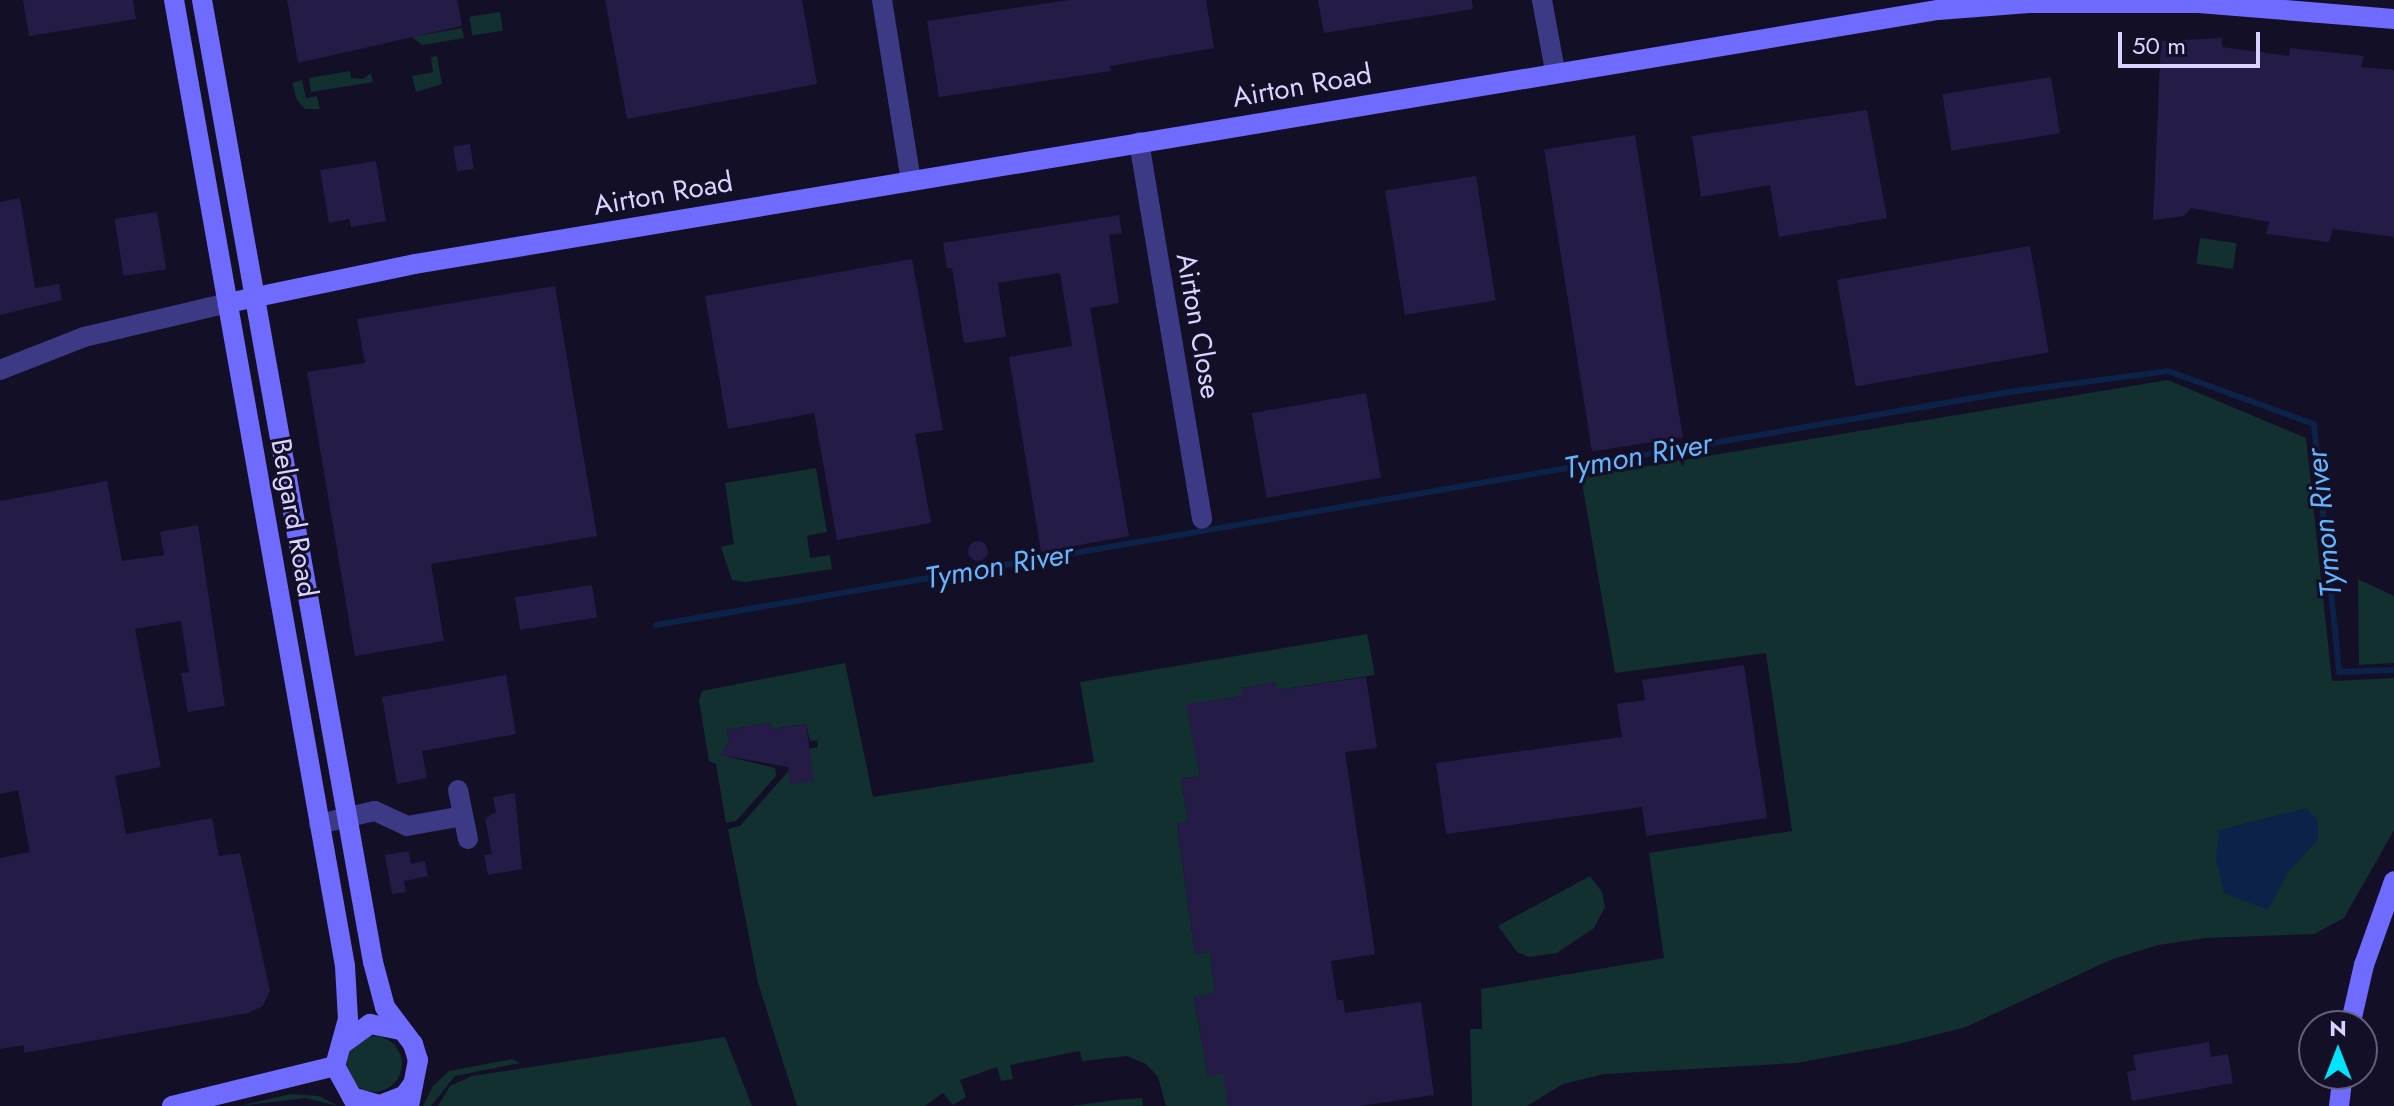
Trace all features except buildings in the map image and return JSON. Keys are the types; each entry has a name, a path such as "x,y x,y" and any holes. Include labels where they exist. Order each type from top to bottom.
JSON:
{"main road":[{"name":"Belgard Road","path":"174,0 349,995 335,1066"},
{"name":"Belgard Road","path":"202,0 379,993 417,1054 409,1106"},
{"name":"Airton Road","path":"228,303 401,267 1842,24 2029,3 2199,3 2394,19"},
{"path":"2354,1010 2368,949 2394,881"},
{"path":"341,1045 370,1024 401,1031"},
{"path":"172,1106 335,1066 354,1101 373,1105 392,1103 415,1080"}],"street":[{"path":"882,0 911,181"},
{"path":"1542,0 1555,71"},
{"name":"Airton Close","path":"1139,142 1202,519"},
{"path":"0,370 59,344 228,303"},
{"path":"458,790 468,839"},
{"path":"319,824 375,811 407,826 463,816"}],"green space":[{"path":"500,12 503,31 472,36 469,17"},
{"path":"462,28 464,38 422,45 412,37"},
{"path":"437,56 442,84 416,92 412,76 433,72 431,57"},
{"path":"350,71 351,78 363,79 371,73 373,82 311,92 309,78"},
{"path":"302,80 306,98 317,96 320,109 305,109 297,100 292,83"},
{"path":"2200,238 2237,243 2233,269 2196,264"},
{"path":"2168,380 2306,438 2332,681 2394,678 2394,830 2344,918 2314,934 2206,938 2158,945 2110,960 1966,1027 1899,1044 1797,1063 1604,1074 1563,1084 1527,1106 1472,1106 1470,1029 1482,1029 1481,989 1664,958 1649,853 1792,831 1766,653 1615,673 1581,477"},
{"path":"816,468 827,532 807,536 810,558 830,555 832,569 745,582 732,580 721,547 734,544 725,483"},
{"path":"2358,579 2394,596 2394,663 2359,665"},
{"path":"1367,634 1375,675 1277,690 1275,683 1242,688 1242,696 1187,705 1200,776 1181,779 1188,821 1177,824 1195,954 1210,952 1215,993 1194,997 1208,1075 1245,1070 1226,1090 1228,1106 1166,1106 1158,1077 1146,1064 1127,1056 1082,1061 1080,1051 1010,1065 1013,1079 1001,1081 997,1067 960,1080 966,1097 953,1105 943,1093 925,1106 797,1106 758,983 728,829 740,826 808,749 818,747 817,740 810,741 806,724 772,729 770,723 727,730 729,743 721,755 775,768 776,776 736,821 726,823 716,764 709,761 699,700 702,691 845,663 873,797 1094,762 1080,682"},
{"path":"1590,876 1602,892 1605,907 1594,928 1557,953 1529,957 1517,952 1498,926"},
{"path":"374,1036 394,1044 402,1064 394,1084 374,1092 354,1084 346,1064 354,1044"},
{"path":"725,1037 752,1106 438,1106 450,1086 472,1076"},
{"path":"512,1059 520,1063 455,1076 431,1106 423,1106 433,1086 449,1071"},
{"path":"290,1094 319,1096 338,1106 306,1098 239,1106"},
{"path":"1142,1098 1143,1106 1070,1106 1116,1100"}],"water":[{"path":"2306,808 2318,820 2318,840 2289,871 2268,910 2224,893 2216,859 2219,830"}],"waterway":[{"name":"Tymon River","path":"656,625 2009,392 2168,371 2314,424 2339,672 2394,670"}]}
